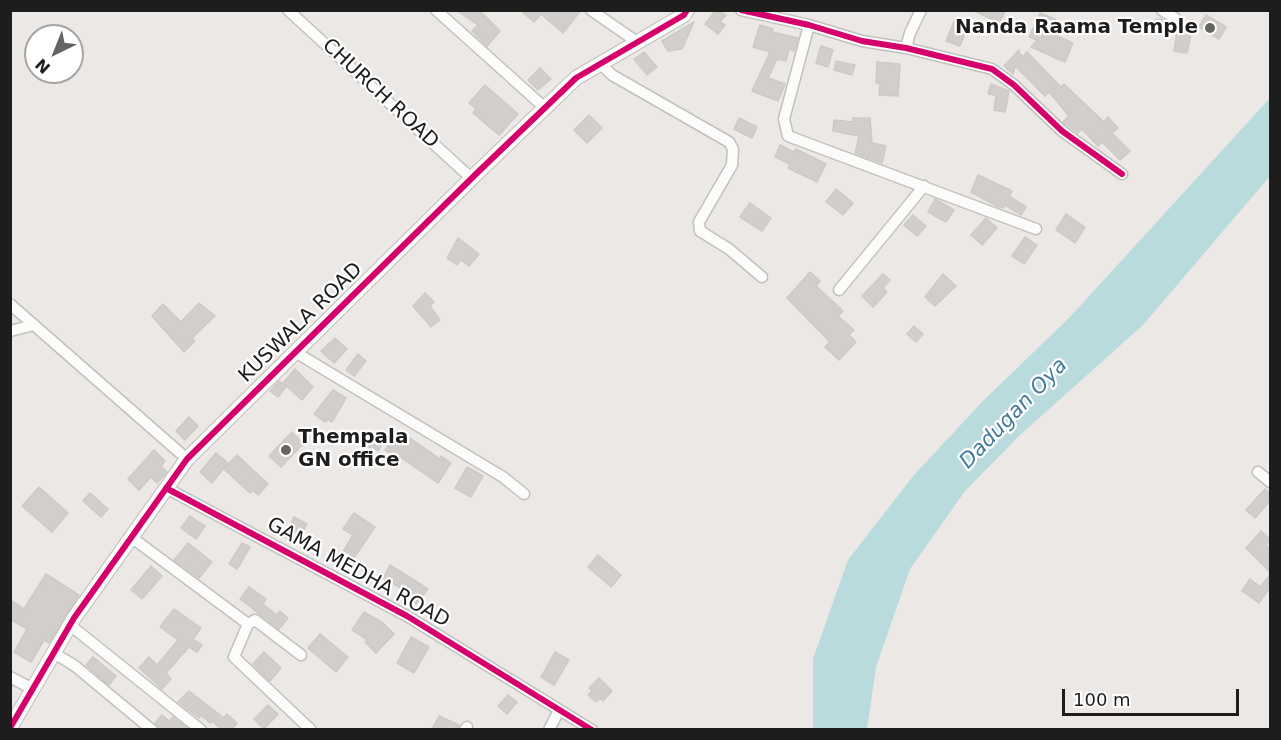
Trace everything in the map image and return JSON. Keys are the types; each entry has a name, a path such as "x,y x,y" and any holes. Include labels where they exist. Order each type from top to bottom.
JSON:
{"street":[{"name":"CHURCH ROAD","path":"288,10 471,178"},
{"path":"436,10 545,108"},
{"path":"591,10 637,42"},
{"name":"KUSWALA ROAD","path":"10,728 70,625 187,459 471,178 576,78 684,15 687,10"},
{"path":"741,10 809,25 862,41 906,48 992,69 1014,85 1062,131 1122,174"},
{"path":"906,48 921,10"},
{"path":"1162,10 1176,19"},
{"path":"809,25 784,119 788,136 1036,229"},
{"path":"600,63 612,75 729,142 733,149 732,165 699,222 700,231 729,249 762,278"},
{"path":"839,290 924,186"},
{"path":"10,304 187,459"},
{"path":"10,331 34,325"},
{"path":"295,352 503,477 524,494"},
{"path":"1258,472 1270,482"},
{"name":"GAMA MEDHA ROAD","path":"166,488 407,616 592,729"},
{"path":"131,537 248,624"},
{"path":"301,655 255,620 248,624 234,657 310,729"},
{"path":"70,625 201,729"},
{"path":"54,653 75,666 152,729"},
{"path":"10,677 33,689"},
{"path":"549,729 559,710"}],"water":[{"name":"Dadugan Oya","path":"1270,98 1270,176 1143,325 1020,435 965,491 910,569 876,667 867,729 813,729 813,659 848,560 914,475 983,401 1070,317"}],"building":[{"path":"456,10 479,10 500,31 487,46 472,31 478,25"},
{"path":"520,10 581,10 563,33 541,14 534,22"},
{"path":"716,10 726,15 720,22 725,25 718,34 705,24"},
{"path":"973,10 1006,10 999,23"},
{"path":"1040,13 1055,19 1049,32 1073,43 1065,62 1031,47 1037,40 1029,37"},
{"path":"1206,15 1226,27 1219,39 1199,27"},
{"path":"955,19 969,24 960,46 946,41"},
{"path":"1159,19 1164,21 1166,26 1164,31 1159,33 1154,31 1152,26 1154,21"},
{"path":"694,22 682,49 668,51 662,41"},
{"path":"760,25 773,29 772,32 798,38 794,51 789,49 786,61 777,59 768,78 785,84 778,101 752,91 770,52 753,47"},
{"path":"1177,31 1191,34 1187,53 1174,51"},
{"path":"821,46 833,50 828,67 816,63"},
{"path":"1019,50 1023,57 1027,52 1061,87 1064,84 1104,122 1108,117 1118,128 1112,133 1130,151 1120,160 1102,142 1098,146 1082,129 1078,133 1063,122 1069,116 1049,92 1045,96 1015,66 1013,74 1004,66"},
{"path":"644,52 657,67 647,75 634,59"},
{"path":"836,61 855,65 852,75 834,70"},
{"path":"877,62 900,64 898,96 879,95 880,84 876,83"},
{"path":"540,68 551,79 538,90 528,80"},
{"path":"991,84 1009,91 1005,112 994,110 996,95 988,94"},
{"path":"485,85 518,114 499,135 473,113 476,109 469,103"},
{"path":"589,115 602,128 587,143 574,130"},
{"path":"739,118 757,127 752,138 734,129"},
{"path":"853,118 870,118 872,143 886,146 882,163 855,153 859,136 833,131 834,120 853,122"},
{"path":"780,145 794,152 796,149 826,164 817,182 788,168 790,164 775,157"},
{"path":"978,175 1012,191 1009,196 1026,207 1021,215 1005,205 1003,208 997,206 971,192"},
{"path":"836,189 853,203 843,215 826,202"},
{"path":"935,199 954,210 946,222 928,212"},
{"path":"750,203 771,218 762,231 740,217"},
{"path":"1066,214 1085,227 1075,243 1056,230"},
{"path":"913,215 926,226 917,236 904,225"},
{"path":"986,218 997,228 982,245 971,235"},
{"path":"1025,237 1037,245 1024,264 1012,256"},
{"path":"458,238 479,254 469,266 461,260 457,265 447,258"},
{"path":"810,272 820,281 816,286 843,311 838,316 854,330 849,335 856,342 839,360 825,347 830,342 787,298"},
{"path":"883,274 890,280 883,288 887,292 873,307 862,296"},
{"path":"943,274 956,286 935,306 925,297"},
{"path":"425,293 434,302 430,306 440,320 431,327 413,306"},
{"path":"199,303 215,316 192,338 195,341 184,352 152,316 163,304 181,322"},
{"path":"914,326 923,334 916,342 907,334"},
{"path":"335,338 347,349 334,363 321,351"},
{"path":"358,354 366,361 354,376 346,370"},
{"path":"295,369 313,387 302,400 283,383"},
{"path":"279,381 286,387 278,397 270,391"},
{"path":"333,390 346,398 332,422 327,419 325,422 314,414"},
{"path":"189,417 198,426 185,440 176,431"},
{"path":"400,431 440,459 441,456 451,463 438,483 397,455 395,457 385,450"},
{"name":"Thempala GN office","path":"292,432 303,444 281,467 269,456"},
{"path":"367,432 384,441 378,451 371,446 368,450 359,444"},
{"path":"154,450 165,461 161,466 167,472 157,483 151,477 139,490 128,479"},
{"path":"216,453 228,463 212,483 200,472"},
{"path":"237,455 268,484 258,495 253,490 250,493 224,469"},
{"path":"467,467 483,476 471,497 455,488"},
{"path":"39,487 68,513 52,532 22,506"},
{"path":"1265,489 1270,494 1270,501 1255,518 1246,510"},
{"path":"90,493 108,509 101,517 83,501"},
{"path":"354,513 375,527 345,571 335,565 353,535 343,529"},
{"path":"190,516 205,526 196,539 181,528"},
{"path":"294,517 307,524 297,543 285,537"},
{"path":"1261,531 1270,539 1266,545 1270,549 1270,572 1246,548"},
{"path":"188,543 212,562 199,578 174,560"},
{"path":"242,543 250,547 237,569 229,564"},
{"path":"598,555 621,575 611,587 588,567"},
{"path":"390,565 428,589 416,604 405,595 408,592 383,578"},
{"path":"151,566 162,576 142,599 131,590"},
{"path":"46,574 79,595 49,643 44,640 31,662 14,652 27,629 10,619 10,600 24,609"},
{"path":"1270,575 1270,587 1259,603 1242,591 1250,579 1260,587"},
{"path":"249,587 266,599 263,604 277,615 280,611 288,618 279,629 240,599"},
{"path":"174,609 201,628 193,639 202,645 197,652 189,647 166,673 171,679 162,689 139,668 149,657 157,665 178,640 160,627"},
{"path":"364,612 383,623 394,634 376,653 365,642 367,640 352,630"},
{"path":"320,634 348,657 336,672 308,648"},
{"path":"411,637 429,647 414,673 397,663"},
{"path":"264,652 281,668 270,681 253,664"},
{"path":"555,652 569,660 554,685 541,677"},
{"path":"93,657 116,676 109,685 86,665"},
{"path":"599,678 612,691 603,701 600,698 596,702 588,695 592,691 589,688"},
{"path":"189,691 224,718 227,714 237,723 232,729 221,729 201,715 199,718 178,702"},
{"path":"508,695 517,702 507,714 498,706"},
{"path":"268,705 278,714 264,729 254,719"},
{"path":"162,715 169,721 173,717 188,729 161,729 155,723"},
{"path":"439,716 459,725 458,729 432,729"}],"cycle path":[{"path":"10,728 74,618 187,459 576,78 684,15 687,10"},
{"path":"741,10 809,25 862,41 906,48 992,69 1014,85 1062,131 1122,174"},
{"path":"166,488 407,616 592,730"}],"place":[{"name":"Nanda Raama Temple","path":"1210,28"},
{"name":"Thempala GN office","path":"286,450"}]}
